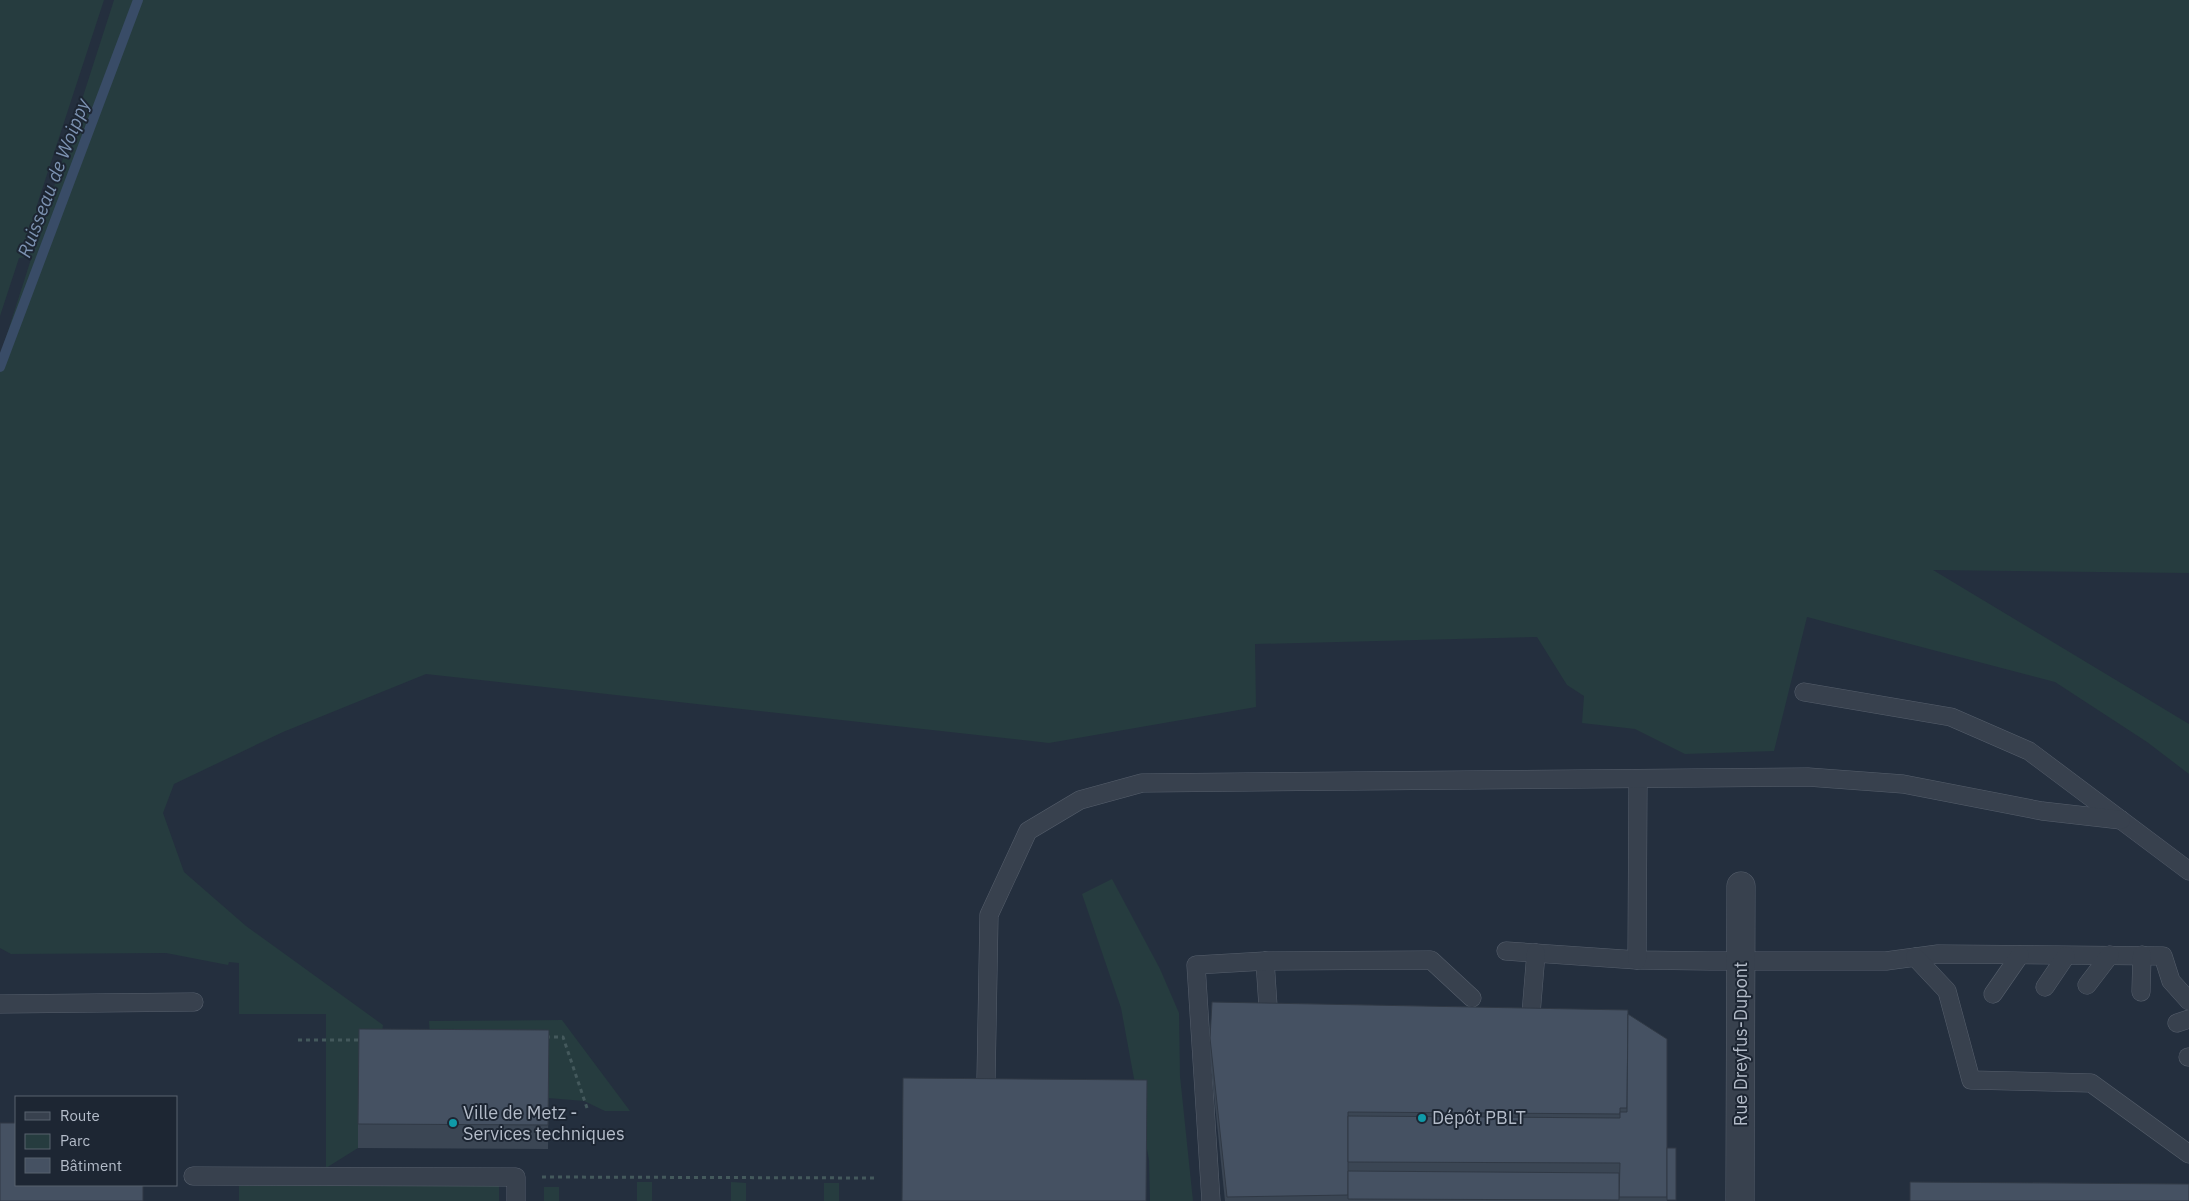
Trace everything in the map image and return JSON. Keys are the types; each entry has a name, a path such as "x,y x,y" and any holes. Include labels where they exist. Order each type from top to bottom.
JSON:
{"street":[{"name":"Rue Dreyfus-Dupont","path":"1740,1201 1742,886"}],"lane":[{"path":"1804,692 1951,717 2029,751 2189,871"},
{"path":"986,1080 989,915 1028,831 1080,800 1142,783 1808,777 1903,784 2042,811 2121,820"},
{"path":"1637,960 1638,779"},
{"path":"1506,951 1637,960 1741,961 1886,962 1938,954 2164,956 2171,981 2189,1002"},
{"path":"1530,1026 1536,953"},
{"path":"2087,986 2110,955"},
{"path":"1993,994 2020,956"},
{"path":"2045,987 2066,956"},
{"path":"2141,992 2142,956"},
{"path":"1916,957 1947,991 1971,1080 2091,1083 2189,1154"},
{"path":"1211,1201 1196,965 1265,961 1431,960 1472,998"},
{"path":"1265,961 1269,1021"},
{"path":"0,1004 194,1002"},
{"path":"193,1176 516,1177 516,1201"}],"path":[{"path":"544,1037 563,1037 587,1108"},
{"path":"298,1040 366,1040"},
{"path":"516,1177 878,1178"}],"green space":[{"path":"0,0 104,0 36,208 49,202 114,0 2189,0 2189,573 1933,570 2189,724 2189,774 2147,742 2055,682 1807,617 1774,751 1685,754 1635,729 1582,723 1584,696 1567,685 1537,637 1255,644 1256,707 1049,743 426,674 283,732 174,784 163,813 184,872 246,926 383,1025 379,1054 359,1054 358,1148 326,1168 326,1014 239,1014 239,963 229,962 228,965 166,953 11,954 0,948 0,356 32,256 19,258 0,316"},
{"path":"1112,879 1160,969 1179,1013 1180,1076 1193,1201 1150,1201 1149,1160 1121,1008 1082,894"},
{"path":"562,1020 630,1111 605,1111 584,1101 548,1098 548,1055 431,1054 429,1021"},
{"path":"637,1182 652,1182 652,1201 637,1201"},
{"path":"731,1182 746,1183 746,1201 731,1201"},
{"path":"824,1183 839,1183 839,1201 824,1201"},
{"path":"499,1185 499,1201 239,1201 239,1186"},
{"path":"544,1187 559,1187 559,1201 544,1201"}],"building":[{"name":"Dépôt PBLT","path":"1212,1002 1628,1010 1627,1108 1620,1108 1620,1114 1348,1112 1348,1195 1227,1197 1210,1038"},
{"path":"1628,1014 1667,1039 1667,1197 1619,1197 1620,1163 1348,1162 1348,1116 1620,1118 1620,1112 1627,1112"},
{"name":"Ville de Metz - Services techniques","path":"359,1029 549,1030 548,1125 358,1124"},
{"path":"903,1078 1147,1080 1146,1201 902,1201"},
{"path":"0,1123 15,1123 15,1186 143,1186 143,1201 0,1201"},
{"path":"1667,1148 1676,1148 1676,1200 1667,1200"},
{"path":"1348,1171 1619,1173 1619,1200 1348,1199"},
{"path":"1910,1182 2189,1184 2189,1201 1910,1201"}],"waterway":[{"name":"Ruisseau de Woippy","path":"0,367 138,0"}],"place":[{"name":"Dépôt PBLT","path":"1422,1118"},
{"name":"Ville de Metz - Services techniques","path":"453,1123"}]}
